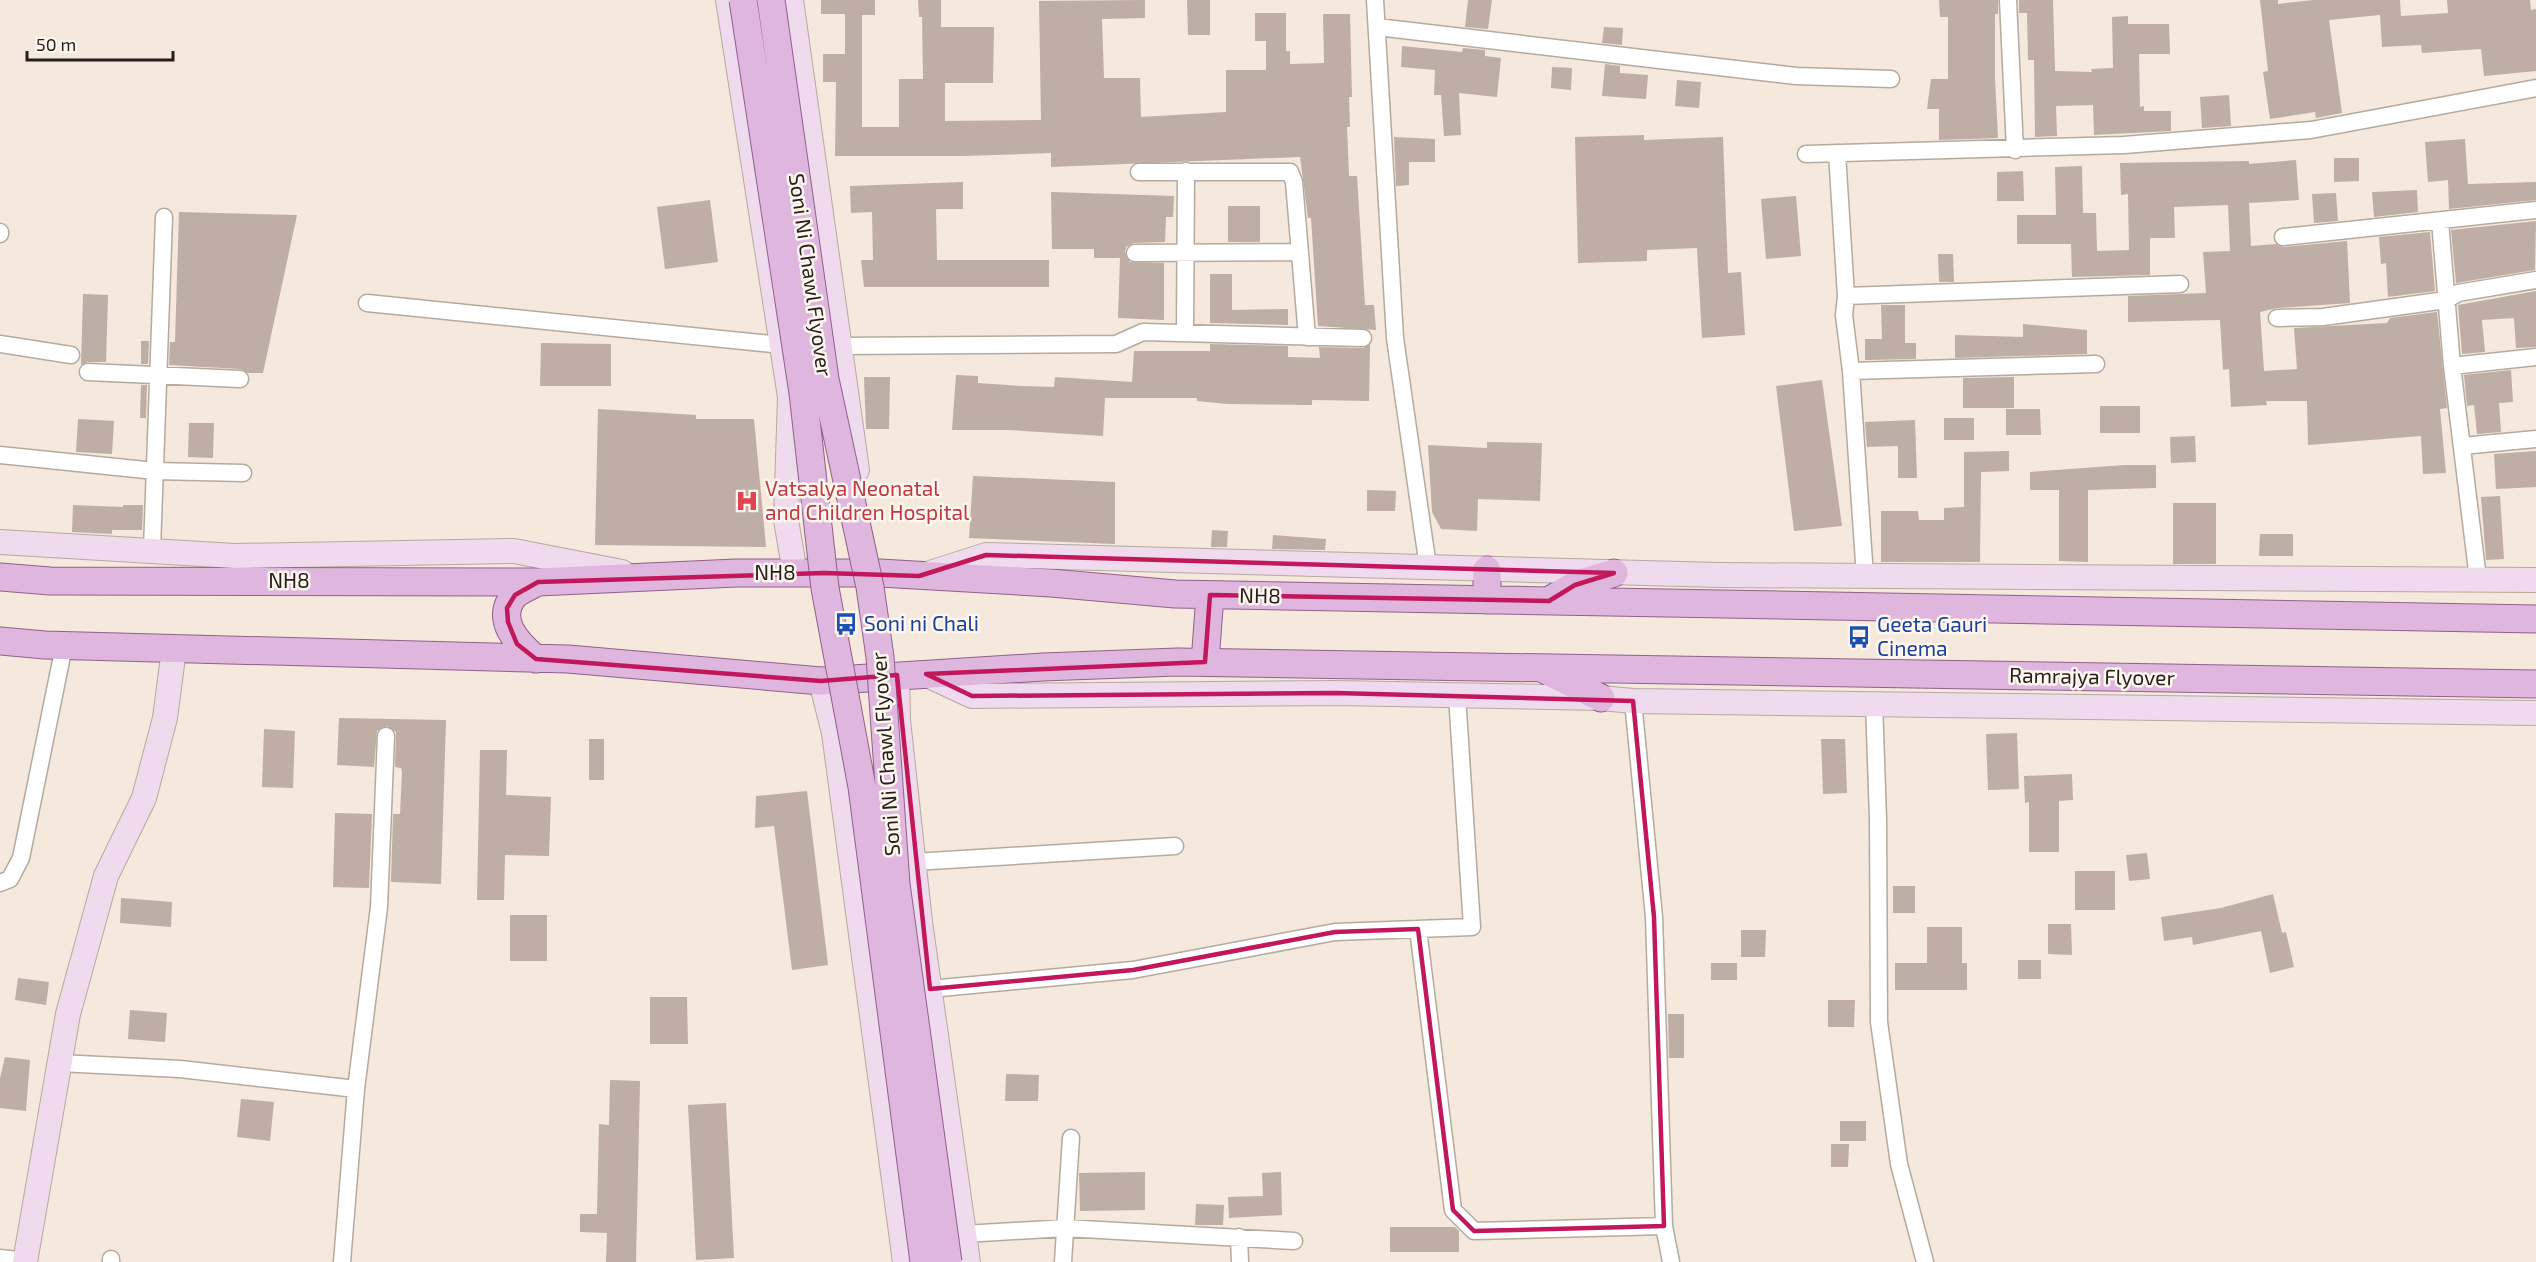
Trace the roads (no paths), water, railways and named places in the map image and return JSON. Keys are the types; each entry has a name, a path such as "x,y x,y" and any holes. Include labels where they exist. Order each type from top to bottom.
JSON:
{"main road":[{"name":"Soni Ni Chawl Flyover","path":"743,0 803,393 825,588 836,658 862,787 924,1262"},
{"name":"Soni Ni Chawl Flyover","path":"771,0 825,380 870,587 880,657 896,884 948,1262"},
{"path":"1487,600 1488,570"},
{"name":"NH8","path":"0,577 50,581 538,582 795,573 880,573 1210,595 1549,601"},
{"path":"1549,601 1575,585 1614,573"},
{"path":"536,658 517,644 508,622 507,608 515,595 538,582"},
{"path":"1205,663 1210,595"},
{"path":"1549,601 2536,619"},
{"path":"0,641 64,646 536,658"},
{"name":"Ramrajya Flyover","path":"536,658 821,681 1043,667 1205,663 2536,684"},
{"path":"1540,668 1601,698"}],"street":[{"path":"728,0 790,397 786,519 795,573"},
{"path":"791,0 854,453 880,573"},
{"path":"1375,0 1395,338 1428,567"},
{"path":"2008,0 2015,150"},
{"path":"1377,27 1796,76 1891,79"},
{"path":"1806,154 2015,150 2124,145 2311,130 2536,88"},
{"path":"1838,153 1846,296 1844,315 1851,371 1865,576"},
{"path":"1185,333 1186,171"},
{"path":"1138,172 1290,172 1307,337"},
{"path":"2283,237 2536,210"},
{"path":"153,549 164,217"},
{"path":"2440,221 2452,366 2478,579"},
{"path":"1135,252 1299,252"},
{"path":"2277,318 2323,317 2446,300 2458,293 2536,280"},
{"path":"1846,296 2181,284"},
{"path":"367,303 782,345"},
{"path":"839,346 1116,344 1143,332 1363,339"},
{"path":"0,344 70,355"},
{"path":"2452,366 2536,357"},
{"path":"1851,371 2096,364"},
{"path":"88,372 240,378"},
{"path":"2462,446 2536,439"},
{"path":"0,455 155,471 243,473"},
{"path":"0,542 153,549 236,556 514,551 647,577"},
{"path":"919,576 986,555 1614,573 2536,580"},
{"path":"0,883 9,879 21,858 64,646"},
{"path":"0,1258 25,1262 68,1014 106,876 144,798 165,718 174,649"},
{"path":"897,675 898,720 914,862 968,1262"},
{"path":"927,675 972,696 1324,693 1601,698 1633,701 1874,702 2536,713"},
{"path":"821,681 834,733 905,1262"},
{"path":"930,989 1133,970 1335,932 1472,927 1457,695"},
{"path":"1633,701 1654,917 1664,1226 1671,1262"},
{"path":"1874,702 1878,819 1879,1022 1899,1164 1925,1262"},
{"path":"342,1262 356,1089 379,908 386,736"},
{"path":"914,862 1175,846"},
{"path":"1418,928 1454,1210 1474,1231 1664,1226"},
{"path":"59,1064 180,1069 356,1089"},
{"path":"1063,1262 1071,1138"},
{"path":"964,1234 1065,1228 1294,1241"},
{"path":"1239,1237 1240,1262"}],"place":[{"name":"Vatsalya Neonatal and Children Hospital","path":"747,501"},
{"name":"Soni ni Chali","path":"846,624"},
{"name":"Geeta Gauri Cinema","path":"1859,637"}]}
